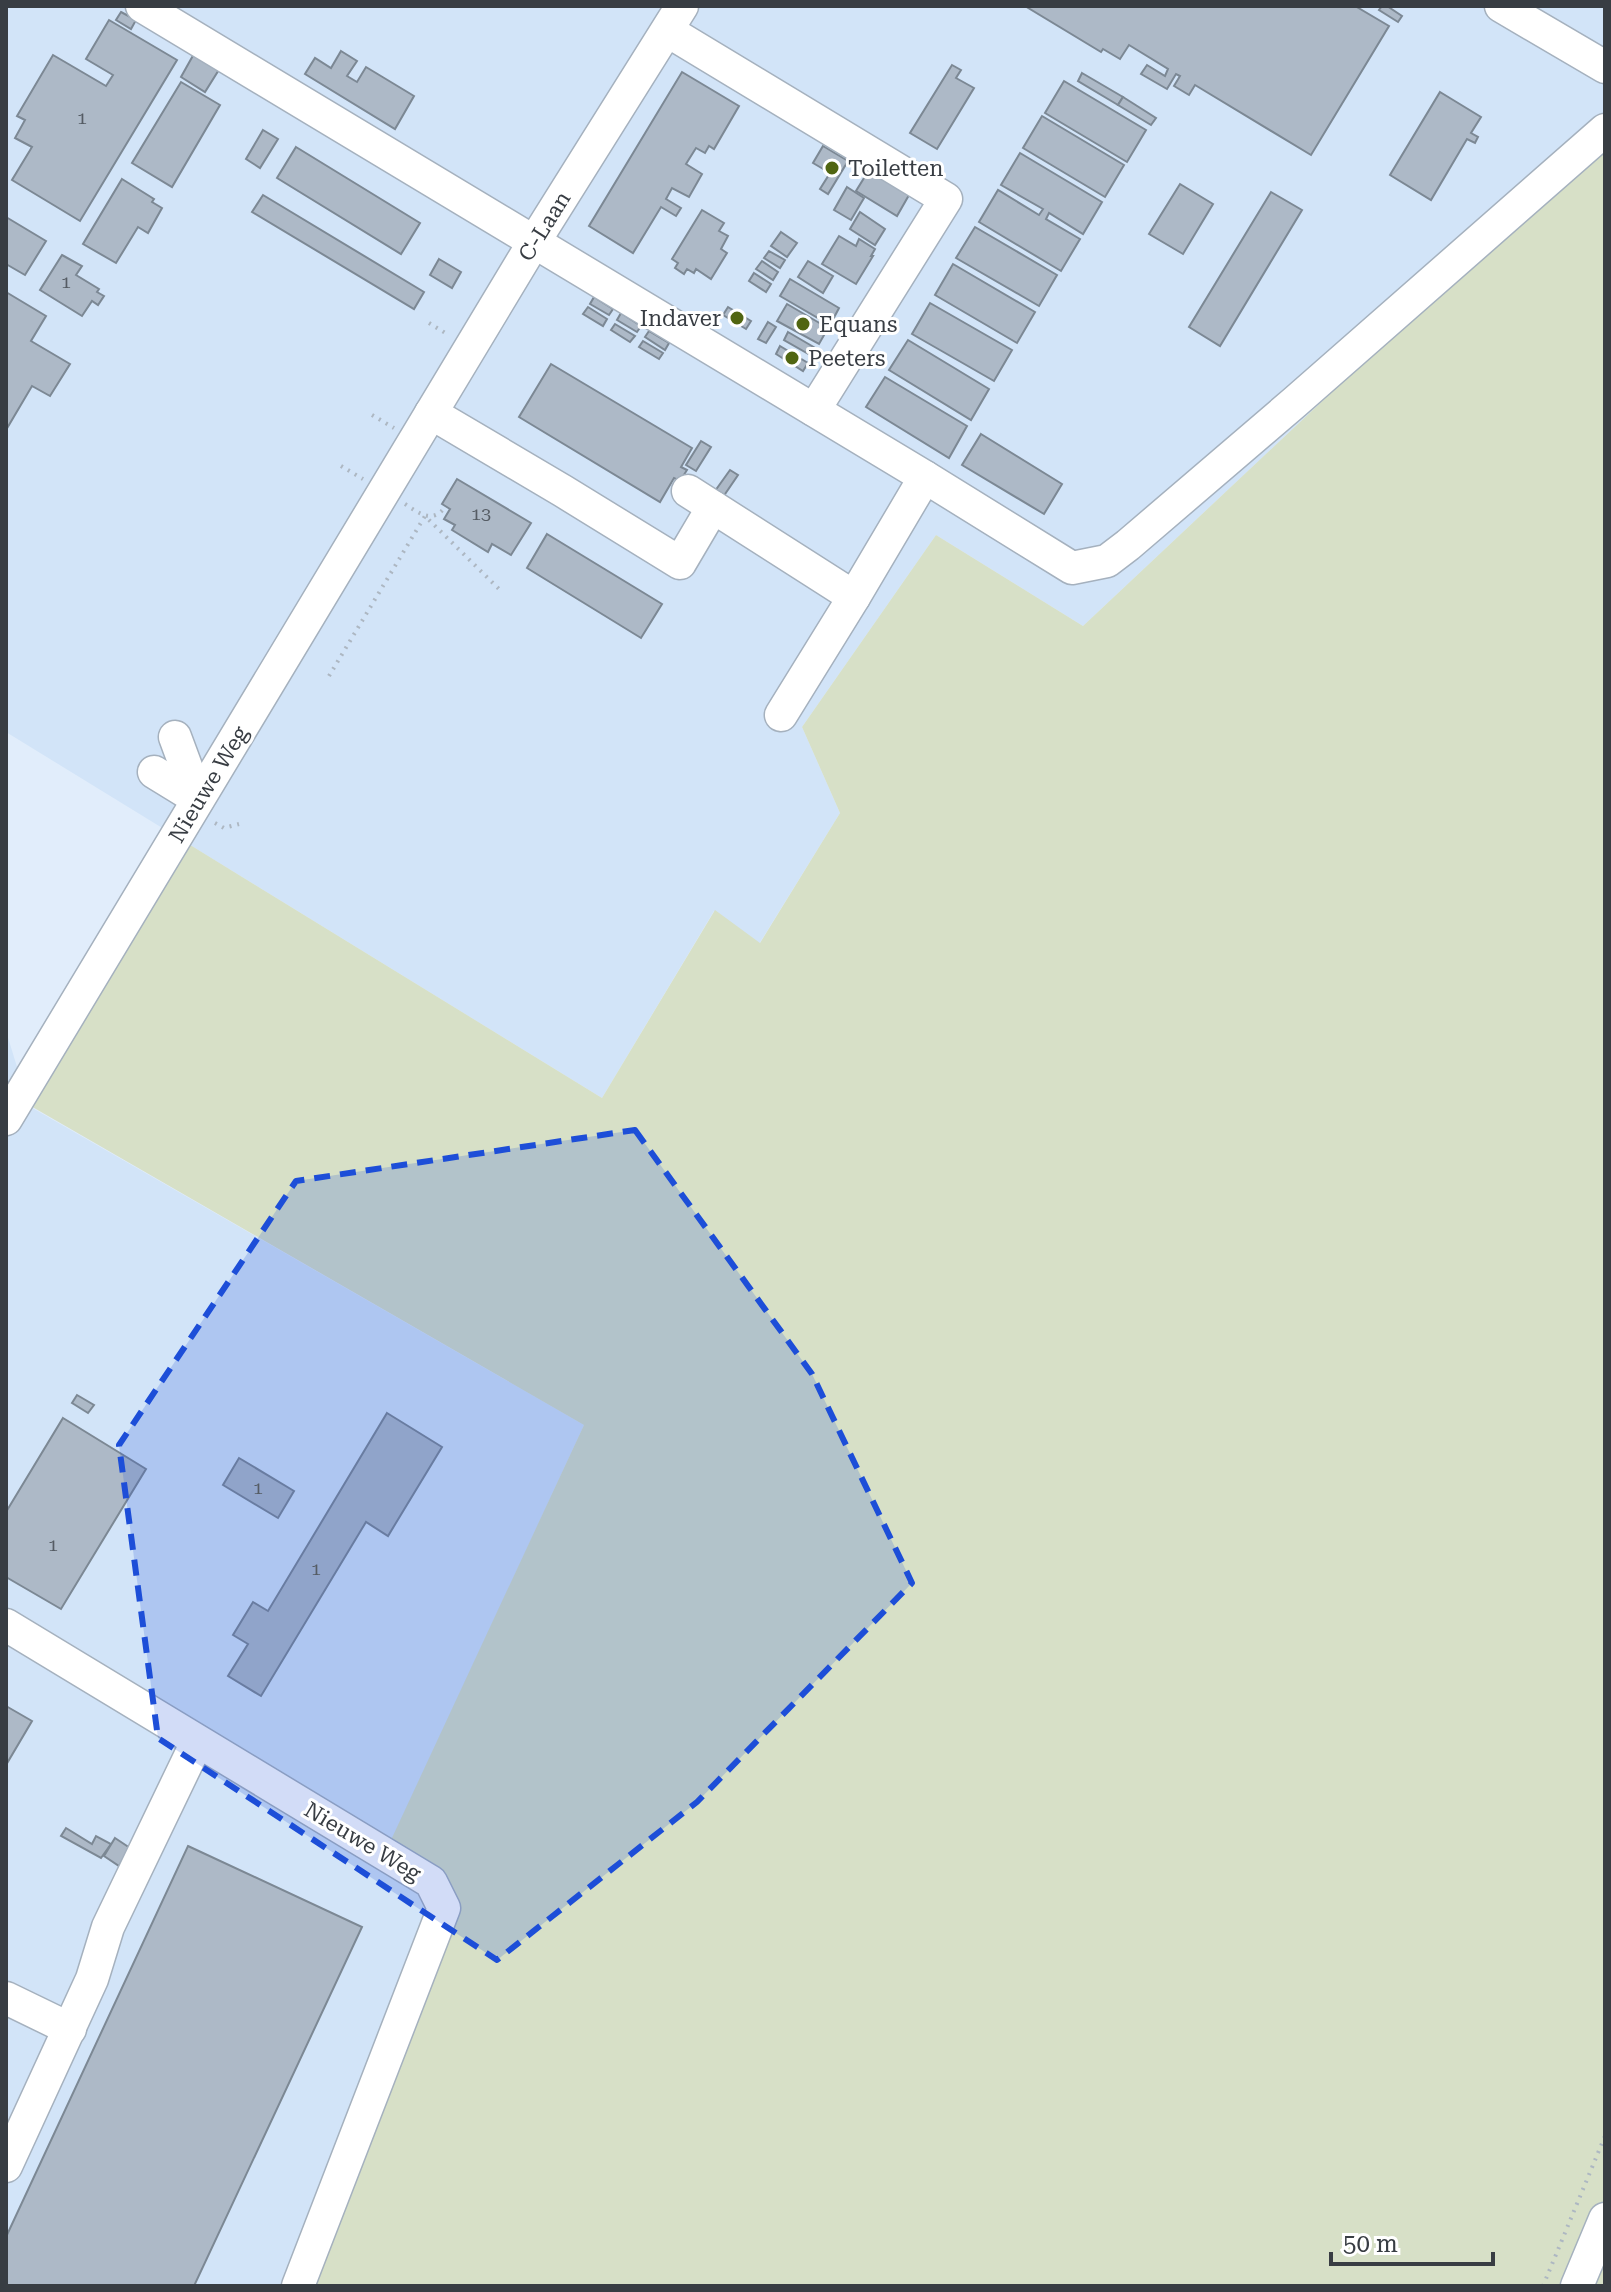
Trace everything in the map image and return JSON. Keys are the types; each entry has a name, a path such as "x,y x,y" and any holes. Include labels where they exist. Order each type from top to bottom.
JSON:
{"street":[{"path":"142,6 1072,568 1107,561 1128,545 1605,130"},
{"path":"1501,6 1605,67"},
{"path":"675,18 946,199 814,410"},
{"name":"C-Laan","path":"409,448 675,18"},
{"path":"431,413 680,563 700,499 854,597"},
{"name":"Nieuwe Weg","path":"6,1119 409,448"},
{"path":"781,715 925,477"},
{"path":"175,737 198,799"},
{"path":"154,772 198,799"},
{"name":"Nieuwe Weg","path":"6,1625 431,1882 444,1908 298,2286"},
{"path":"6,2166 92,1979 108,1927 197,1742"},
{"path":"6,1998 70,2029"},
{"path":"1577,2286 1605,2219"}],"path":[{"path":"329,676 425,516 499,589"},
{"path":"1543,2286 1605,2136"}],"highlighted area":[{"path":"635,1130 812,1374 912,1583 697,1802 497,1960 158,1738 119,1445 296,1181"}],"shaded area":[{"path":"6,6 1605,6 1605,152 1434,296 1083,626 936,535 802,727 840,813 759,944 714,911 602,1098 6,732"},
{"path":"6,1031 29,1106 584,1425 392,1840 434,1864 460,1905 309,2286 6,2286"}],"green space":[{"path":"1605,152 1605,2286 309,2286 460,1905 434,1864 391,1840 584,1425 29,1105 187,843 602,1098 715,910 760,943 840,813 802,727 936,535 1083,626 1434,296"}],"building":[{"path":"1025,6 1355,6 1389,26 1311,155 1195,85 1189,95 1174,86 1180,76 1176,74 1167,89 1141,74 1147,65 1165,76 1168,69 1129,45 1120,59 1103,49 1101,52"},
{"path":"1382,6 1402,16 1398,22 1379,10"},
{"path":"121,12 136,20 131,29 116,20"},
{"path":"109,20 177,60 80,221 12,180 32,147 15,138 25,120 17,116 53,55 106,86 113,75 86,59"},
{"path":"341,51 357,61 347,76 357,82 366,67 414,96 395,129 305,74 315,58 331,68"},
{"path":"195,52 220,68 205,92 181,77"},
{"path":"952,65 961,70 956,78 974,88 937,149 910,133"},
{"path":"682,72 739,106 714,149 709,146 705,153 696,148 686,164 702,174 689,197 672,188 666,199 681,208 676,216 661,207 633,253 589,226"},
{"path":"1082,73 1123,97 1118,105 1078,81"},
{"path":"1064,81 1146,130 1127,162 1045,113"},
{"path":"181,82 220,105 172,187 132,163"},
{"path":"1440,92 1481,117 1471,133 1478,137 1475,143 1467,139 1431,200 1390,175"},
{"path":"1123,97 1156,118 1151,125 1118,105"},
{"path":"1042,116 1124,165 1105,197 1023,148"},
{"path":"263,130 278,139 260,168 246,159"},
{"name":"Toiletten","path":"823,146 848,161 828,194 820,189 830,173 813,163"},
{"path":"296,147 420,223 401,254 277,178"},
{"path":"1020,153 1102,202 1083,234 1049,213 1046,219 1080,239 1061,271 979,222 998,190 1039,215 1043,209 1001,185"},
{"path":"869,170 909,195 897,216 856,191"},
{"path":"122,179 154,199 152,202 162,208 148,233 138,227 116,263 83,244"},
{"path":"1180,184 1213,204 1183,254 1149,234"},
{"path":"847,187 864,198 851,220 834,210"},
{"path":"1271,192 1302,210 1220,346 1189,327"},
{"path":"263,195 424,292 414,309 252,212"},
{"path":"702,210 724,223 719,231 728,236 721,249 727,253 711,279 696,269 694,273 687,269 684,274 675,268 678,263 672,259"},
{"path":"860,212 885,229 875,245 850,229"},
{"path":"6,217 46,241 25,275 6,264"},
{"path":"975,227 1057,275 1039,306 956,258"},
{"path":"781,232 797,243 787,257 771,246"},
{"path":"839,236 856,246 859,239 875,249 856,284 822,264"},
{"path":"769,251 785,260 780,268 764,258"},
{"path":"62,255 82,266 76,275 99,289 97,292 104,296 98,305 92,301 82,316 40,290"},
{"path":"439,259 461,272 452,288 430,275"},
{"path":"762,261 778,272 773,280 756,269"},
{"path":"808,261 833,276 823,293 798,277"},
{"path":"953,264 1035,312 1017,343 935,295"},
{"path":"754,273 771,284 766,292 749,281"},
{"path":"790,279 839,308 830,325 780,296"},
{"path":"6,292 46,316 31,341 70,364 50,396 32,386 6,430"},
{"path":"594,297 613,309 609,315 590,304"},
{"path":"930,303 1012,350 994,381 912,334"},
{"name":"Equans","path":"787,304 828,328 819,344 777,321"},
{"path":"588,307 607,319 603,326 583,314"},
{"name":"Indaver","path":"728,307 751,321 746,329 723,315"},
{"path":"621,313 641,326 637,332 617,320"},
{"name":"Peeters","path":"768,322 776,327 766,343 758,339"},
{"path":"615,324 635,336 630,342 611,330"},
{"path":"649,331 669,343 665,350 645,337"},
{"name":"Peeters","path":"788,332 817,349 812,356 784,340"},
{"path":"908,340 989,389 971,420 889,370"},
{"path":"643,341 663,353 659,359 639,347"},
{"name":"Peeters","path":"780,346 808,363 803,371 776,354"},
{"path":"551,364 692,448 681,467 687,470 680,481 674,478 660,502 519,417"},
{"path":"885,377 967,426 949,458 866,407"},
{"path":"981,434 1062,484 1044,514 962,465"},
{"path":"701,441 711,447 696,471 686,465"},
{"path":"730,470 738,475 723,497 715,491"},
{"path":"457,479 531,523 511,555 492,544 488,552 452,530 455,525 444,519 450,509 442,504"},
{"path":"547,534 662,604 641,638 527,568"},
{"path":"77,1395 94,1405 88,1413 72,1403"},
{"path":"387,1413 442,1447 388,1536 366,1522 261,1696 228,1676 248,1644 233,1635 253,1602 268,1611"},
{"path":"63,1418 146,1469 61,1609 6,1577 6,1512"},
{"path":"239,1458 294,1491 278,1518 223,1485"},
{"path":"6,1706 32,1721 6,1765"},
{"path":"66,1828 92,1844 96,1836 111,1844 101,1858 61,1836"},
{"path":"115,1838 130,1848 119,1866 104,1856"},
{"path":"188,1846 362,1927 194,2286 6,2286 6,2237"}],"place":[{"name":"Toiletten","path":"832,168"},
{"name":"Indaver","path":"737,318"},
{"name":"Equans","path":"803,324"},
{"name":"Peeters","path":"792,358"}]}
